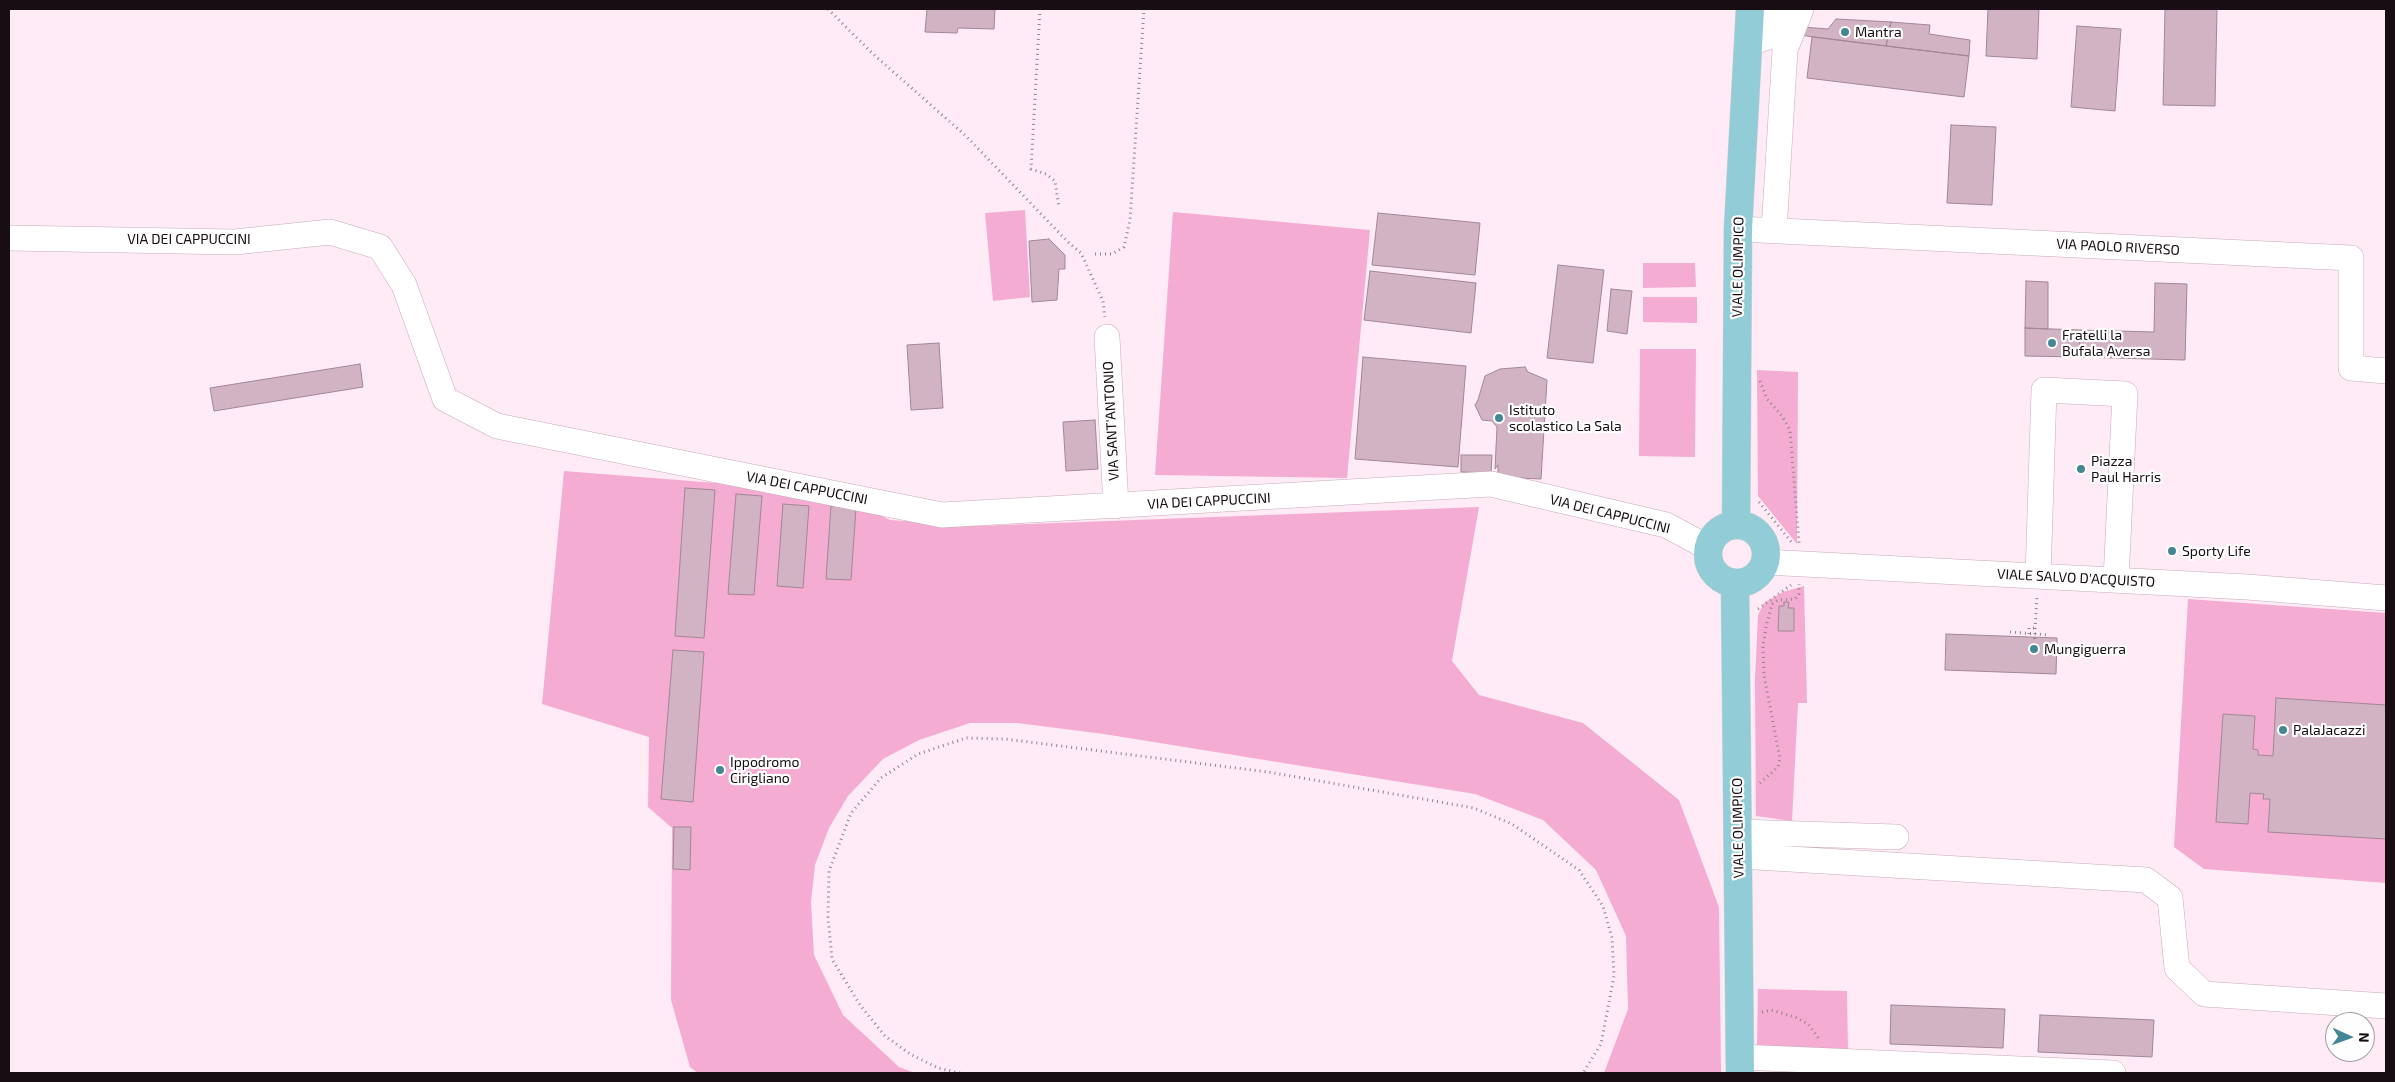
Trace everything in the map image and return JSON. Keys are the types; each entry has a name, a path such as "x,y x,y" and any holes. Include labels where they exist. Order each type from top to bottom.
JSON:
{"main road":[{"name":"VIALE OLIMPICO","path":"1736,525 1738,229 1750,11"},
{"path":"1736,525 1745,526 1760,536 1766,553 1765,562 1754,578 1735,583 1726,581 1712,567 1709,558 1709,548 1712,539 1719,532 1736,525"},
{"name":"VIALE OLIMPICO","path":"1735,583 1740,1065"}],"street":[{"path":"1750,11 1774,13 1800,9"},
{"path":"1747,44 1772,36 1785,26 1800,9"},
{"path":"1774,231 1785,50 1800,9"},
{"name":"VIA PAOLO RIVERSO","path":"1738,229 2351,258 2350,368 2386,371"},
{"name":"VIA DEI CAPPUCCINI","path":"9,238 235,242 330,232 380,247 404,285 445,399 497,426 942,515 1491,484 1666,525 1709,548"},
{"name":"VIA SANT'ANTONIO","path":"1107,337 1116,506"},
{"path":"2038,576 2044,390 2107,393 2125,394 2116,580"},
{"name":"VIALE SALVO D'ACQUISTO","path":"1765,562 2247,587 2386,598"},
{"path":"1739,844 1896,837"},
{"path":"1739,844 1888,866 2008,871 2146,880 2170,898 2177,968 2204,994 2386,1006"},
{"path":"1740,1065 1823,1059 2113,1073"}],"path":[{"path":"828,9 872,53 966,136 1068,242 1082,254 1103,300 1107,337"},
{"path":"1040,9 1031,169 1046,174 1055,181 1059,208"},
{"path":"1096,254 1112,254 1124,247 1130,220 1144,9"},
{"path":"1756,787 1778,767 1780,760 1764,675 1763,646 1766,627 1772,604 1778,600 1795,599 1799,594 1800,564 1790,430 1782,416 1766,399 1760,379"},
{"path":"2034,649 2038,576"},
{"path":"2029,634 2029,628 2035,628"},
{"path":"2010,632 2049,635"},
{"path":"960,1073 938,1068 910,1054 886,1036 860,1005 832,959 828,917 829,871 851,813 881,778 918,754 966,738 1005,739 1268,772 1474,808 1512,824 1579,870 1602,906 1612,938 1614,976 1605,1028 1601,1044 1583,1073"},
{"path":"1754,1013 1771,1010 1808,1024 1823,1044 1823,1059"}],"shaded area":[{"path":"1025,210 1030,297 993,301 985,213"},
{"path":"1173,212 1370,230 1347,478 1155,475"},
{"path":"1643,263 1695,263 1696,287 1643,288"},
{"path":"1643,297 1697,297 1697,323 1643,322"},
{"path":"1640,349 1696,349 1695,457 1639,456"},
{"path":"1757,370 1798,372 1797,544 1758,496"},
{"name":"Ippodromo Cirigliano","path":"564,471 716,483 858,504 890,520 977,526 1479,507 1452,661 1479,695 1583,723 1679,800 1719,907 1721,1073 1604,1073 1628,1009 1626,936 1596,870 1543,820 1475,794 1104,734 1017,723 970,723 919,740 883,759 848,796 829,828 815,865 811,902 814,955 843,1015 899,1067 915,1073 698,1073 690,1067 671,1000 672,828 648,807 649,737 542,704"},
{"path":"1804,586 1807,703 1798,703 1792,821 1756,816 1755,679 1758,615 1764,603 1783,592"},
{"name":"PalaJacazzi","path":"2188,599 2386,613 2386,883 2204,869 2174,847"},
{"path":"1758,989 1847,991 1848,1052 1757,1046"}],"building":[{"path":"927,9 995,9 994,29 958,28 957,33 925,32"},
{"path":"1988,9 2039,9 2037,59 1986,56"},
{"path":"2165,9 2217,9 2215,106 2163,105"},
{"name":"Mantra","path":"1836,19 1891,22 1886,46 1799,35 1803,27 1828,29"},
{"path":"1891,22 1930,25 1929,34 1970,40 1969,56 1886,46"},
{"path":"2077,26 2121,29 2115,111 2071,107"},
{"path":"1812,37 1969,56 1964,97 1807,78"},
{"path":"1951,125 1996,127 1992,205 1947,203"},
{"path":"1378,213 1480,223 1475,275 1372,265"},
{"path":"1049,239 1065,255 1065,269 1059,269 1057,300 1032,302 1029,241"},
{"path":"1558,265 1604,270 1593,363 1547,358"},
{"path":"1370,271 1476,283 1471,333 1364,320"},
{"path":"2026,281 2048,282 2048,329 2025,328"},
{"path":"2155,283 2187,284 2185,360 2079,357 2080,330 2154,332"},
{"path":"1611,289 1632,291 1627,334 1607,331"},
{"name":"Fratelli la Bufala Aversa","path":"2025,328 2080,330 2079,357 2025,356"},
{"path":"939,343 943,408 911,410 907,345"},
{"path":"1363,357 1466,366 1458,467 1355,459"},
{"path":"360,364 363,387 214,411 210,388"},
{"path":"1525,367 1528,372 1547,380 1541,479 1498,477 1498,465 1495,469 1497,427 1492,421 1482,420 1475,405 1485,376 1500,369"},
{"path":"1095,420 1098,469 1066,471 1063,422"},
{"path":"1461,455 1492,455 1491,473 1461,472"},
{"path":"685,488 715,490 704,638 675,636"},
{"path":"736,494 762,496 754,595 728,594"},
{"path":"783,504 809,506 803,588 777,586"},
{"path":"831,506 856,508 851,580 826,579"},
{"path":"1784,602 1789,602 1788,608 1794,608 1794,631 1778,631 1779,606 1784,606"},
{"path":"1946,634 2057,638 2056,674 1945,670"},
{"path":"673,650 704,652 693,802 661,799"},
{"path":"2276,698 2386,705 2386,839 2268,832 2270,799 2263,799 2264,794 2250,793 2248,824 2216,822 2223,714 2255,716 2253,749 2258,750 2258,755 2273,756"},
{"path":"674,827 691,827 690,870 673,869"},
{"path":"1891,1005 2005,1009 2003,1048 1890,1044"},
{"path":"2040,1015 2154,1020 2152,1057 2038,1052"}],"place":[{"name":"Mantra","path":"1845,32"},
{"name":"Fratelli la Bufala Aversa","path":"2052,343"},
{"name":"Istituto scolastico La Sala","path":"1499,418"},
{"name":"Piazza Paul Harris","path":"2081,469"},
{"name":"Sporty Life","path":"2172,551"},
{"name":"Mungiguerra","path":"2034,649"},
{"name":"PalaJacazzi","path":"2283,730"},
{"name":"Ippodromo Cirigliano","path":"720,770"}]}
